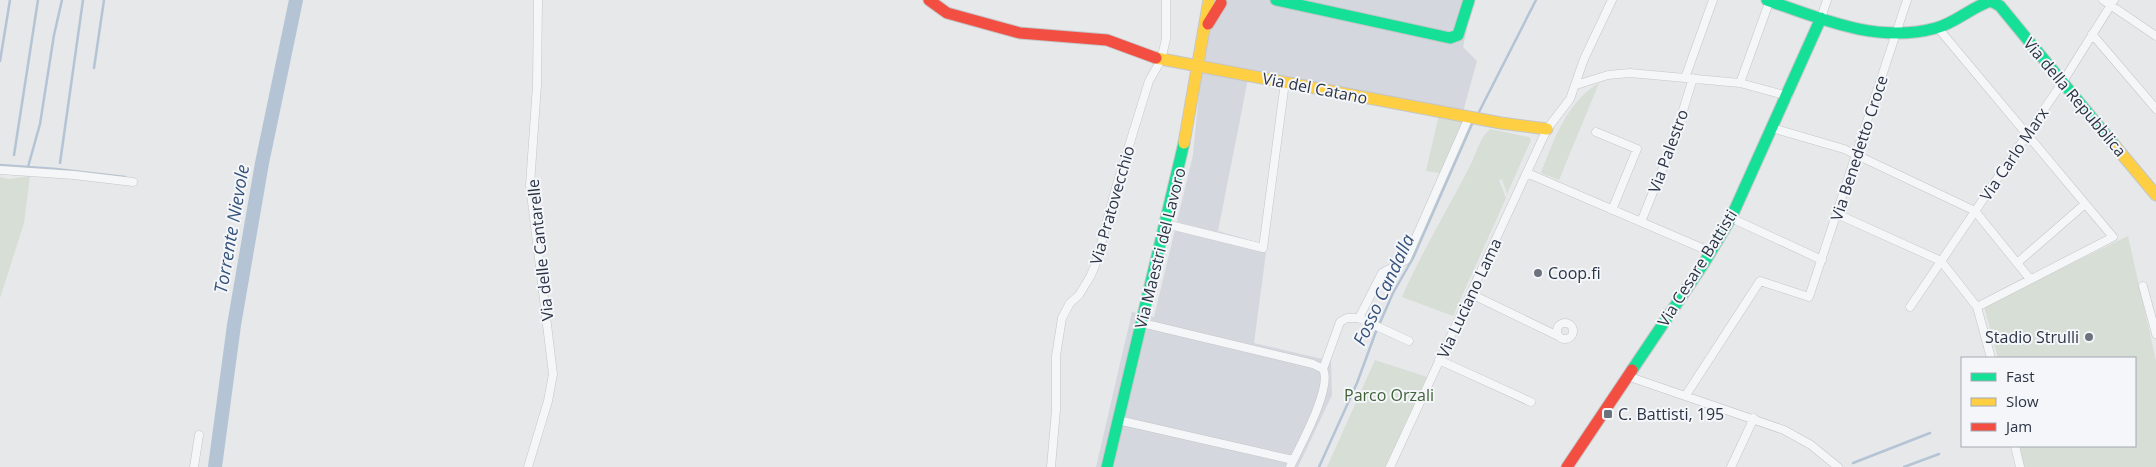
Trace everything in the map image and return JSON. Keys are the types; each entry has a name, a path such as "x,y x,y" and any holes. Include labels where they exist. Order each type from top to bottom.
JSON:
{"street":[{"name":"Via delle Cantarelle","path":"528,467 548,401 553,374 530,185 537,85 538,0"},
{"name":"Via del Catano","path":"929,0 947,13 1020,33 1107,40 1161,60 1469,117 1547,129"},
{"name":"Via Pratovecchio","path":"1051,467 1056,410 1056,356 1062,318 1070,304 1079,295 1095,266 1115,191 1149,81 1161,60 1166,39 1166,0"},
{"path":"1276,0 1450,38 1458,35 1469,0"},
{"path":"1547,129 1570,98 1584,58 1612,0"},
{"path":"1685,78 1713,0"},
{"path":"1740,83 1769,0 1870,33 1896,35 1938,28 1991,0"},
{"name":"Via Cesare Battisti","path":"1568,467 1711,252 1730,218 1788,96 1827,0"},
{"name":"Via Benedetto Croce","path":"1686,395 1760,281 1809,298 1907,0"},
{"name":"Via della Repubblica","path":"1991,0 2000,6 2156,195"},
{"path":"2103,0 2113,3 2156,36"},
{"name":"Via Maestri del Lavoro","path":"1108,467 1182,157 1197,66 1206,28 1218,1"},
{"name":"Via Carlo Marx","path":"1910,307 2062,83 2113,3"},
{"path":"1938,28 2113,237 1977,307"},
{"path":"2092,34 2156,109"},
{"path":"1576,85 1608,75 1630,73 1740,83 1788,96"},
{"name":"Via Palestro","path":"1641,222 1674,140 1694,78"},
{"path":"1166,224 1263,248 1285,82"},
{"path":"1361,319 1382,273 1406,260 1469,117"},
{"path":"1772,128 1844,149 1975,211 2030,279"},
{"name":"Via Luciano Lama","path":"1390,467 1547,129"},
{"path":"1596,132 1636,149 1612,210"},
{"path":"0,170 74,175 133,182"},
{"path":"1527,173 1711,252"},
{"path":"2017,263 2085,204"},
{"path":"1838,214 1941,261 1977,307 1991,357"},
{"path":"1730,218 1822,260"},
{"path":"2143,286 2155,324 2156,334"},
{"path":"1470,294 1558,336"},
{"path":"1118,420 1292,463 1323,392 1326,378 1323,369 1340,322 1347,318 1361,319 1409,340"},
{"path":"1142,323 1313,364 1323,369"},
{"path":"1439,360 1531,402"},
{"path":"1627,376 1754,418 1784,430 1811,445 1838,467"},
{"path":"1731,467 1754,418"},
{"path":"194,467 199,435"},
{"path":"2015,447 2020,467"}],"shaded area":[{"path":"1208,0 1473,0 1463,47 1477,61 1461,119 1248,79 1218,231 1267,245 1254,343 1331,361 1332,395 1298,467 1096,467 1132,312 1154,317 1193,155"}],"green space":[{"path":"1599,83 1559,180 1541,173 1551,147 1570,111 1578,100"},
{"path":"1439,115 1463,121 1440,173 1426,171"},
{"path":"1490,129 1529,137 1531,140 1507,194 1502,179 1499,180 1506,198 1453,316 1402,297 1481,141"},
{"path":"30,176 24,223 0,298 0,177 9,179"},
{"path":"2128,236 2156,361 2156,467 2024,467 2020,447 2136,447 2136,357 1998,357 1984,306"},
{"name":"Parco Orzali","path":"1375,360 1427,377 1385,467 1327,467"}],"waterway":[{"path":"0,61 10,0"},
{"path":"14,155 38,0"},
{"path":"28,167 40,124 54,35 62,0"},
{"path":"60,163 83,0"},
{"path":"94,68 104,0"},
{"name":"Torrente Nievole","path":"215,467 234,325 262,163 296,0"},
{"name":"Fosso Candalla","path":"1479,112 1536,0"},
{"name":"Fosso Candalla","path":"1319,467 1357,383 1393,293 1413,258 1472,124"},
{"path":"0,165 125,177"},
{"path":"1853,463 1930,433"},
{"path":"1904,467 1939,454"}],"traffic: fast":[{"path":"1276,0 1450,38 1458,35 1469,0"},
{"path":"1767,0 1808,15 1850,27 1893,33 1914,32 1943,26 1991,1 2000,6 2115,146"},
{"path":"1632,370 1704,263 1731,218 1821,18"},
{"path":"1107,467 1184,143"}],"traffic: slow":[{"path":"1184,143 1209,0"},
{"path":"1156,58 1501,123 1547,129"},
{"path":"2115,146 2156,195"}],"traffic: jam":[{"path":"929,0 947,13 1020,33 1107,40 1156,58"},
{"path":"1208,24 1221,3"},
{"path":"1567,467 1632,370"}],"place":[{"name":"Coop.fi","path":"1538,273"},
{"name":"Stadio Strulli","path":"2089,337"},
{"name":"C. Battisti, 195","path":"1608,414"}]}
